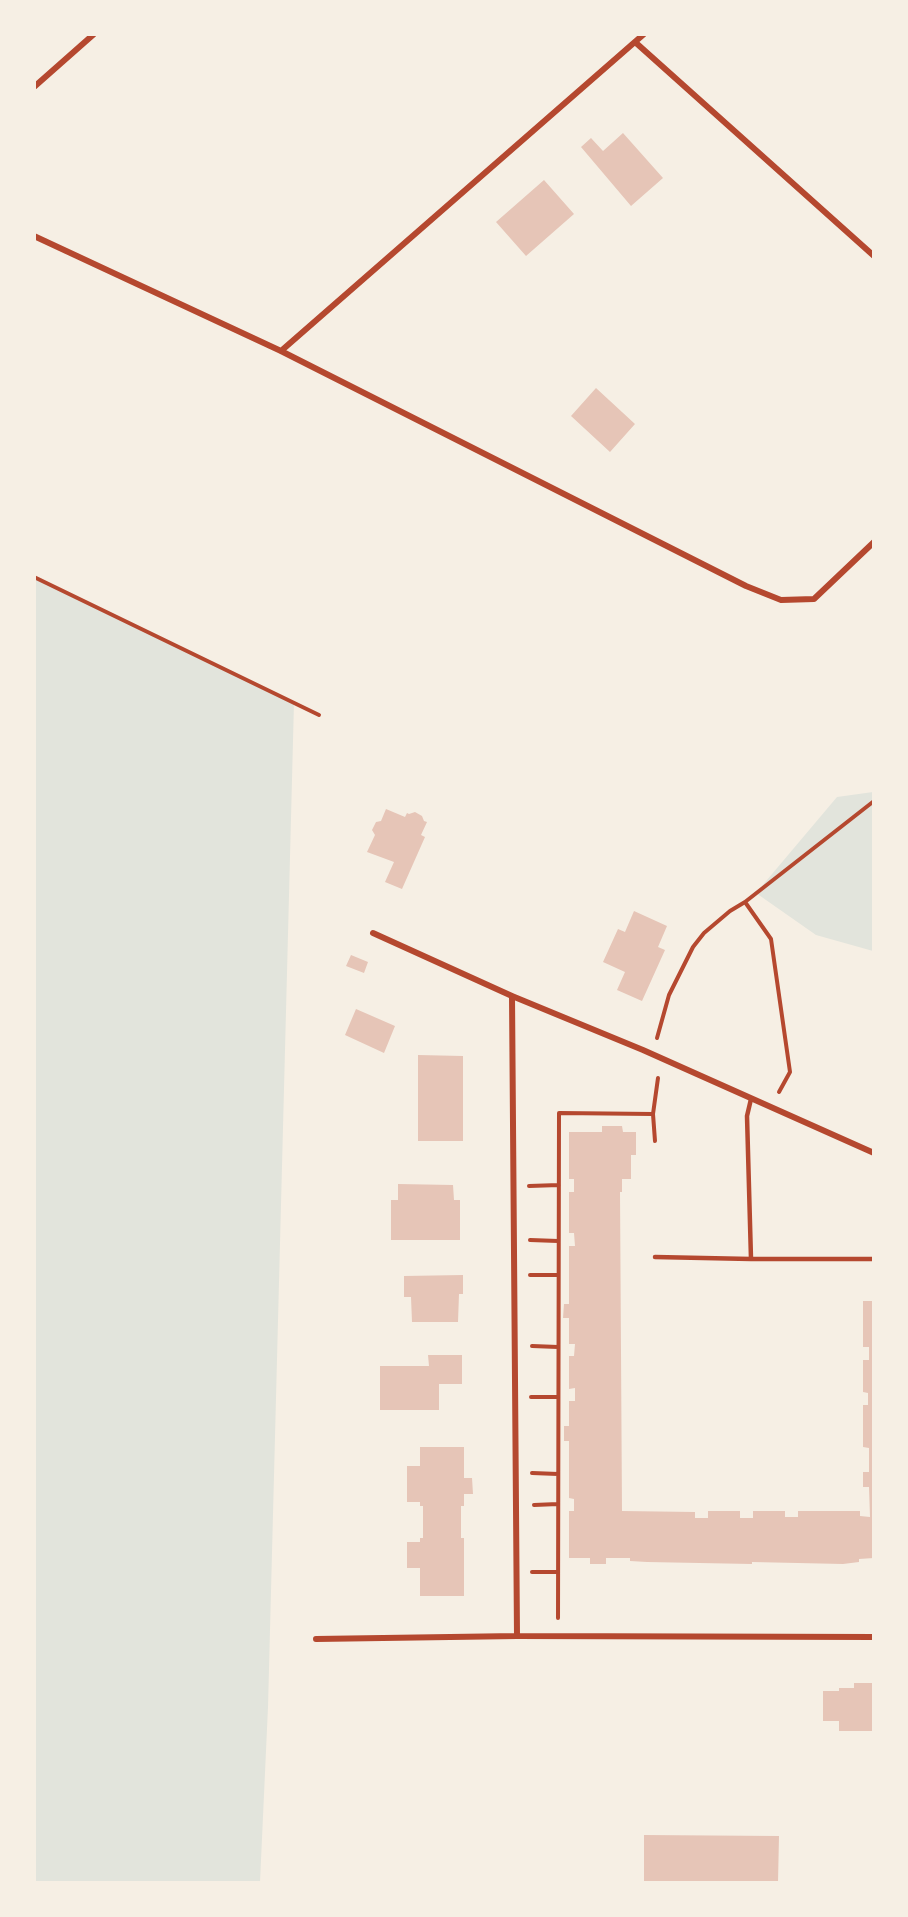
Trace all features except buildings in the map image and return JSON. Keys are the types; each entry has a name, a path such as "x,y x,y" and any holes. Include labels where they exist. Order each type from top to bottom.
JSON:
{"street":[{"path":"34,87 94,34"},
{"path":"281,351 644,34"},
{"path":"635,42 873,256"},
{"path":"34,236 281,351 746,586 781,600 814,598 873,542"},
{"path":"373,933 873,1153"},
{"path":"512,996 517,1636"},
{"path":"316,1639 517,1636 873,1637"}],"lane":[{"path":"751,1099 747,1116 751,1259"},
{"path":"655,1257 873,1259"}],"path":[{"path":"34,577 319,715"},
{"path":"652,1054 669,995 693,947 704,933 873,801"},
{"path":"745,902 771,939 790,1071 771,1108"},
{"path":"655,1141 653,1114 657,1078"},
{"path":"569,1619 558,1619 559,1113 653,1114"},
{"path":"527,1186 558,1185"},
{"path":"527,1240 558,1241"},
{"path":"528,1275 558,1275"},
{"path":"514,1346 558,1347"},
{"path":"515,1397 558,1397"},
{"path":"516,1473 558,1474"},
{"path":"516,1505 558,1504"}],"shaded area":[{"path":"34,577 294,702 268,1707 260,1882 35,1882"},
{"path":"873,792 873,951 816,935 756,893 837,797"}]}
